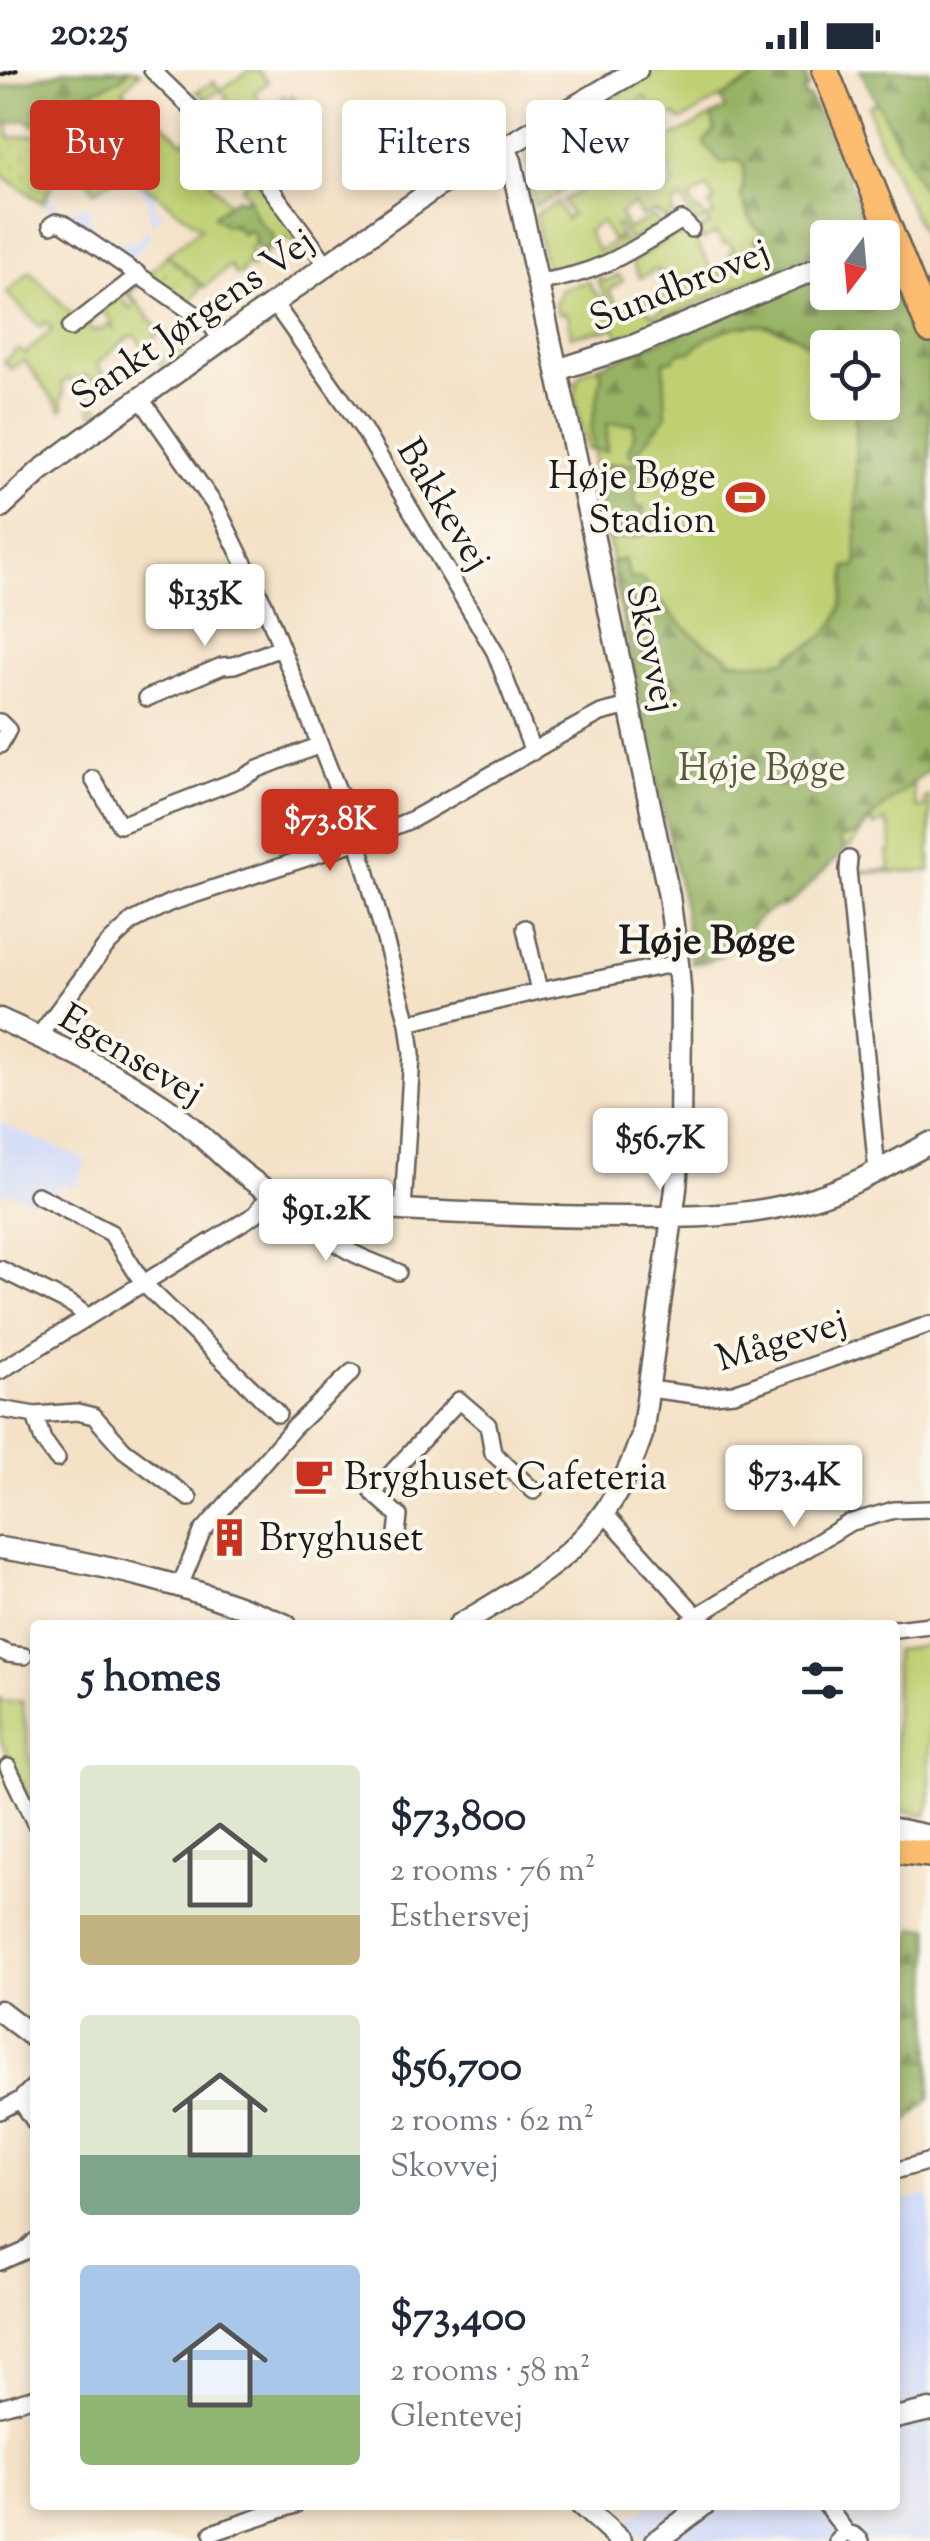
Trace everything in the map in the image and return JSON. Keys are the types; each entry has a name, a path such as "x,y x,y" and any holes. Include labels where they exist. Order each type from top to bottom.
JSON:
{"main road":[{"path":"823,70 875,208 876,220"},
{"path":"823,70 926,320"},
{"path":"839,70 927,273"},
{"path":"900,269 926,320"},
{"path":"900,1854 930,1854"}],"street":[{"path":"152,70 263,178 326,265"},
{"name":"Sankt Jørgens Vej","path":"506,146 638,70"},
{"name":"Skovvej","path":"466,1620 554,1566 582,1542 605,1514 633,1462 649,1389 680,1137 681,1001 669,896 558,370 506,152"},
{"name":"Sankt Jørgens Vej","path":"3,499 432,190"},
{"path":"538,282 599,268 684,219"},
{"path":"51,224 64,224 211,325 222,341"},
{"name":"Sundbrovej","path":"558,370 635,345 810,272"},
{"path":"70,328 137,274"},
{"name":"Bakkevej","path":"274,303 363,428 495,652 533,752"},
{"path":"141,399 218,510 264,604 358,842 408,1022 412,1054 403,1210"},
{"path":"147,698 222,666 281,648"},
{"path":"38,1037 106,946 133,922 169,903 358,842 413,819 602,714 629,706"},
{"path":"0,722 8,730 0,746"},
{"path":"93,779 120,825 320,745"},
{"path":"849,858 878,1171"},
{"path":"525,928 540,991"},
{"path":"408,1022 678,963"},
{"name":"Egensevej","path":"0,1020 123,1080 166,1106 271,1192"},
{"path":"0,1371 256,1214 271,1192 291,1202 314,1205 529,1217 721,1216 766,1210 834,1192 930,1143"},
{"path":"38,1195 111,1233 143,1283 278,1414"},
{"path":"314,1205 315,1217 327,1237 398,1272"},
{"path":"0,1269 73,1305 88,1317"},
{"name":"Mågevej","path":"649,1389 703,1396 734,1394 930,1324"},
{"path":"180,1586 202,1532 294,1427 352,1372"},
{"path":"396,1542 399,1516 373,1493 459,1400 488,1425 493,1453 534,1491"},
{"path":"0,1409 94,1416 124,1450 188,1498"},
{"path":"35,1414 43,1440 57,1459"},
{"path":"700,1620 849,1523 894,1510 930,1509"},
{"path":"605,1514 695,1620"},
{"path":"0,1548 92,1563 180,1586 275,1620"},
{"path":"900,1629 930,1625"},
{"path":"0,1650 24,1656"},
{"path":"0,1750 4,1769 30,1814"},
{"path":"900,1830 930,1836"},
{"path":"900,1856 930,1866"},
{"path":"0,2011 30,2034"},
{"path":"0,2111 30,2090"},
{"path":"20,2100 30,2115"},
{"path":"900,2170 930,2161"},
{"path":"0,2262 30,2246"},
{"path":"0,2407 30,2398"},
{"path":"900,2417 930,2410"},
{"path":"212,2533 240,2532 285,2510"},
{"path":"587,2510 621,2541"},
{"path":"656,2541 697,2510"},
{"path":"829,2510 848,2538"}],"shaded area":[{"path":"51,190 51,199 62,210 89,208 91,224 108,241 132,243 143,236 145,229 151,236 129,262 43,203"},
{"path":"142,190 159,196 155,198 157,212 165,213 150,225 149,201"},
{"path":"0,1123 87,1161 74,1189 61,1183 56,1193 37,1184 30,1200 0,1191"},
{"path":"930,2195 930,2541 645,2541 626,2521 643,2510 900,2510 900,2203"}],"green space":[{"path":"67,70 129,70 107,85 70,100 30,100 30,123 0,125 0,88"},
{"path":"129,70 140,72 123,90 134,100 70,100 107,85"},
{"path":"251,70 258,70 268,82 254,93 259,100 228,98 220,90"},
{"path":"661,70 769,70 681,121 675,115 667,119 665,100 609,100"},
{"path":"769,70 805,70 805,97 809,97 841,158 863,220 810,220 810,255 775,270 770,263 772,256 766,253 767,243 755,242 763,232 754,226 741,200 744,165 737,160 718,161 705,146 715,130 712,116 725,109 721,98"},
{"path":"860,70 930,70 930,203"},
{"path":"214,82 220,90 204,100 196,92"},
{"path":"878,101 930,203 930,250 877,135 868,106"},
{"path":"712,116 715,131 705,141 724,163 737,160 744,165 746,210 763,232 755,239 767,243 766,253 772,256 770,263 775,270 619,338 615,328 571,336 568,315 558,313 555,302 562,289 589,281 602,301 606,298 597,279 602,277 604,282 619,275 623,281 609,290 618,306 642,294 650,314 664,309 660,301 651,299 671,287 657,269 640,278 632,262 681,229 691,233 715,275 732,260 729,254 734,251 728,242 723,244 716,233 703,240 698,231 710,224 707,218 714,214 709,205 715,201 707,188 689,199 705,220 699,223 693,221 682,199 673,205 673,215 666,221 654,212 642,217 634,204 619,214 628,229 650,218 659,224 630,241 619,224 615,226 621,235 612,240 601,222 587,231 598,251 621,238 626,243 572,269 551,268 545,262 535,214 557,203 566,219 571,215 562,201 581,190 661,193 674,185 667,173 670,169 665,162 665,141"},
{"path":"8,123 10,138 30,135 30,190 49,190 43,203 0,174 0,125"},
{"path":"163,123 180,139 180,190 217,190 230,204 214,215 222,223 256,234 256,245 249,250 253,255 247,260 253,270 249,265 236,275 230,266 204,287 167,255 201,228 151,190 160,190"},
{"path":"243,190 263,190 306,242 295,246 288,238 276,247 254,217"},
{"path":"531,190 562,190 558,195 534,206"},
{"path":"238,197 241,201 247,197 259,221 272,233 276,247 264,252 264,256 254,243 255,235 247,230 241,234 236,225 225,225 214,217"},
{"path":"167,255 202,286 190,303 148,275"},
{"path":"30,271 74,316 91,320 87,325 93,332 109,324 113,328 102,310 120,296 130,309 135,303 125,292 140,284 129,292 184,353 162,369 158,363 174,351 159,333 154,337 156,341 145,349 135,335 127,338 97,364 116,391 103,374 92,382 86,375 78,381 102,412 97,416 90,412 93,409 69,378 62,383 61,410 24,360 11,369 4,361 16,350 25,354 52,329 46,322 40,327 7,293"},
{"name":"Høje Bøge","path":"810,279 810,310 900,310 900,282 930,352 930,769 856,835 840,838 844,851 796,898 768,911 720,956 691,964 684,908 611,563 624,559 630,579 641,578 680,623 728,656 728,660 787,660 823,636 840,610 846,567 857,566 855,420 900,420 900,330 810,330 810,347 793,334 763,325 731,328 716,334 690,353 685,351 664,361 666,417 634,455 628,450 634,437 634,423 608,424 606,452 593,450 591,428 602,375 599,366"},
{"name":"Høje Bøge Stadion","path":"754,324 786,332 807,343 810,420 855,420 857,566 839,616 821,639 791,654 787,660 762,664 728,660 728,656 677,622 654,594 630,579 624,559 613,562 608,539 637,537 644,507 636,508 635,486 657,468 647,462 593,466 594,450 607,449 607,424 634,423 634,455 665,417 664,360 690,352 704,340"},
{"path":"599,366 602,375 591,428 593,450 587,450 574,384 585,371"},
{"path":"657,464 658,468 645,476 645,486 635,487 636,507 644,507 645,534 608,539 593,466"},
{"path":"913,784 916,808 925,807 924,798 930,796 930,871 861,873 890,869 890,829 885,821 873,827 871,819 845,849 839,838"},
{"path":"930,1645 930,1805 926,1815 900,1809 900,1649"},
{"path":"0,1697 2,1702 22,1701 30,1760 30,1799 0,1740"},
{"path":"913,1928 930,1928 930,2098 900,2129 900,2031"}],"railway":[{"path":"0,75 17,70"}],"place":[{"name":"Høje Bøge Stadion","path":"746,497"},
{"name":"Bryghuset Cafeteria","path":"314,1476"},
{"name":"Bryghuset","path":"229,1537"}],"district":[{"name":"Høje Bøge","path":"707,939"}]}
